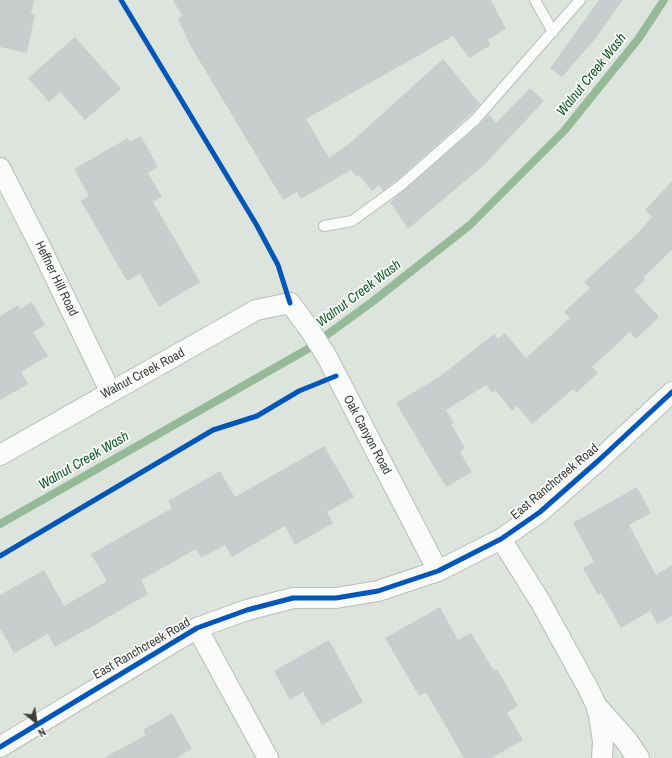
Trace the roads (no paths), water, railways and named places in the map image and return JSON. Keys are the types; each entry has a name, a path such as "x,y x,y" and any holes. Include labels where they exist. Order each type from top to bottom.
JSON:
{"street":[{"name":"Heffner Hill Road","path":"0,168 39,244 110,391"},
{"name":"Walnut Creek Road","path":"0,455 110,391 175,357 256,310 290,303"},
{"name":"Oak Canyon Road","path":"290,303 310,330 326,357 438,571"},
{"name":"East Ranchcreek Road","path":"0,747 197,628 247,610 293,598 336,598 378,591 438,571 501,539 540,512 599,460 672,392"},
{"path":"501,539 540,601 598,709 603,741 602,758"},
{"name":"East Ranchcreek Road","path":"197,628 268,758"},
{"path":"598,709 626,740 638,758"}],"lane":[{"path":"535,0 553,32"},
{"path":"324,226 352,221 400,186 475,120 580,0"}],"waterway":[{"name":"Walnut Creek Wash","path":"0,524 306,350 372,302 470,225 564,131 639,38 664,0"}]}
